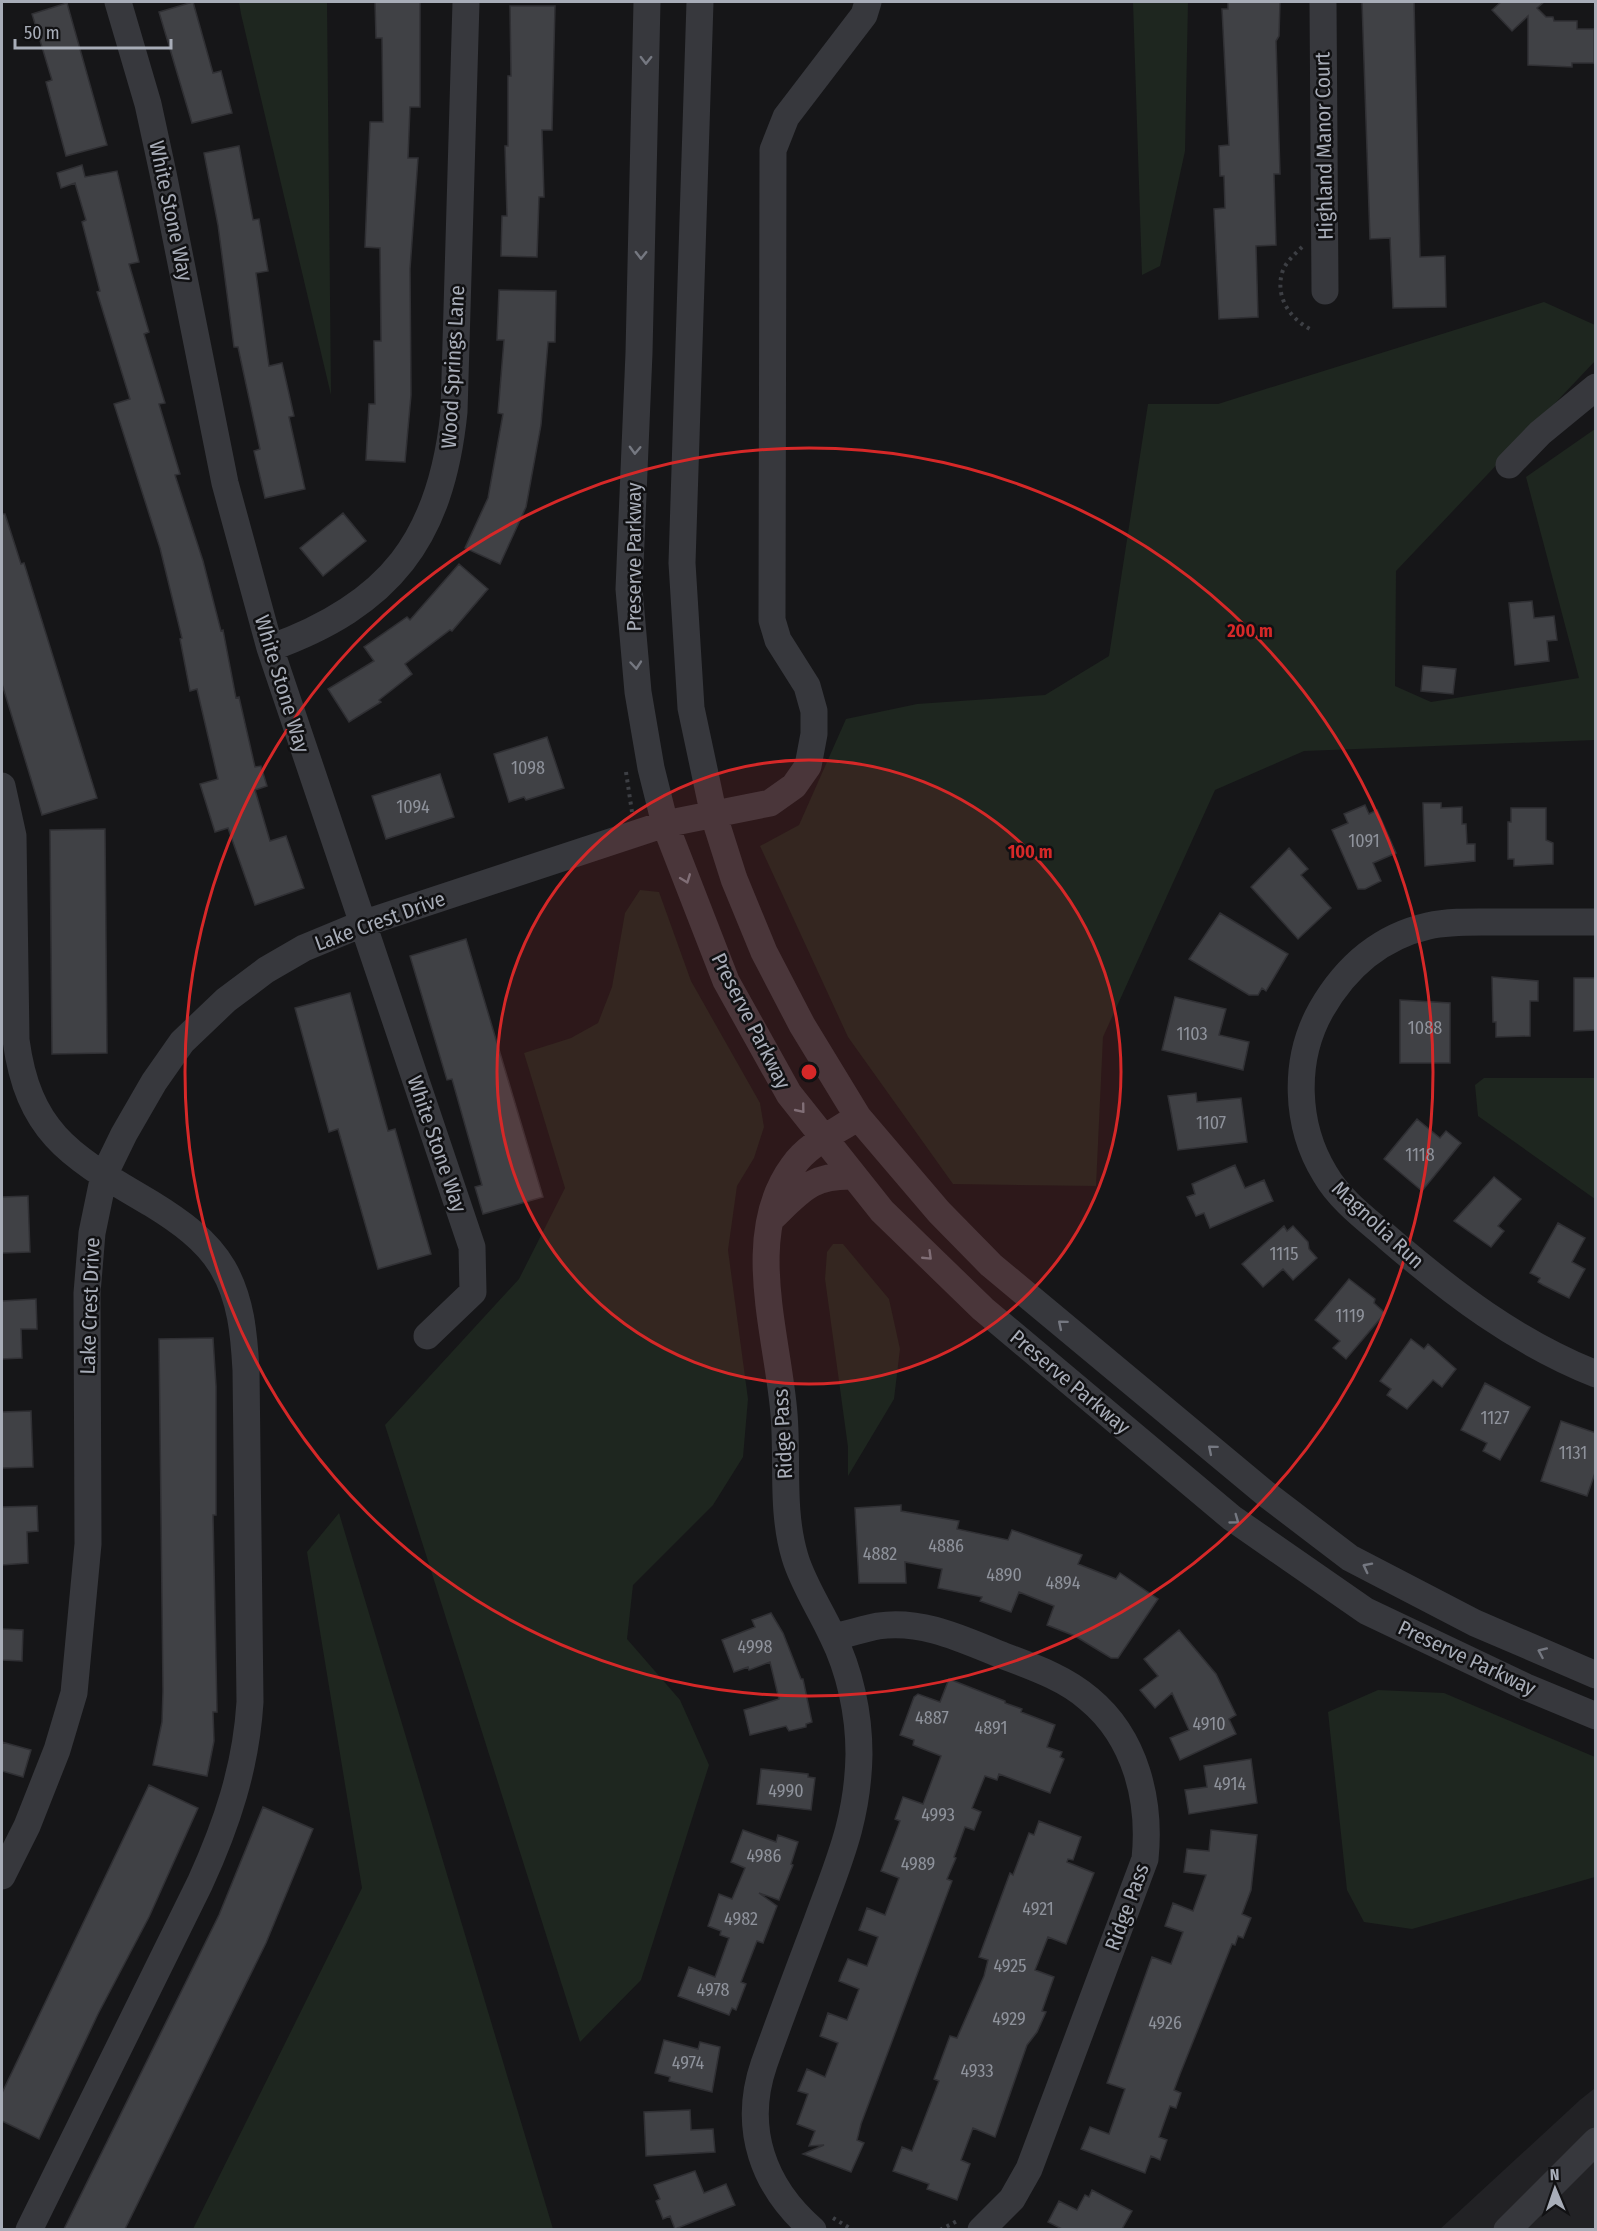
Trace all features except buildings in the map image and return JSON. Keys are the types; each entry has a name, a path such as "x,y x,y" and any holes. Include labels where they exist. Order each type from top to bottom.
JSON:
{"street":[{"name":"White Stone Way","path":"118,2 148,104 225,483 270,648 472,1247 473,1292 427,1336"},
{"name":"Wood Springs Lane","path":"270,648 304,636 335,620 363,601 393,574 413,547 442,486 454,412 466,2"},
{"name":"Preserve Parkway","path":"647,2 639,353 629,589 638,692 651,768 654,828 726,981 789,1094 882,1211 983,1309 1232,1518 1366,1611 1526,1687 1596,1716"},
{"name":"Preserve Parkway","path":"700,2 682,563 692,708 714,816 734,879 764,952 802,1025 858,1117 939,1212 991,1265 1266,1494 1350,1558 1475,1623 1596,1675"},
{"name":"Lake Crest Drive","path":"2,1876 27,1826 57,1750 74,1693 88,1544 87,1293 92,1233 104,1175 123,1134 154,1082 182,1042 226,1000 266,970 304,948 362,924 654,828 770,803 794,786 808,766 814,734 814,711 807,686 778,640 772,620 773,150 786,117 864,15 868,2"},
{"name":"Highland Manor Court","path":"1323,2 1325,291"},
{"path":"1509,465 1540,433 1596,387"},
{"path":"2,786 13,836 16,1040 20,1073 28,1096 57,1141 78,1159 175,1218 204,1244 226,1273 243,1323 247,1393 250,1690 248,1741 223,1833 29,2229"},
{"name":"Magnolia Run","path":"1596,922 1459,922 1428,926 1372,951 1342,977 1316,1019 1303,1059 1300,1086 1307,1130 1320,1164 1334,1188 1354,1209 1473,1308 1541,1349 1596,1374"},
{"name":"Ridge Pass","path":"813,2229 787,2205 762,2160 757,2133 756,2096 761,2072 847,1839 856,1808 859,1751 852,1692 833,1637 807,1587 790,1539 783,1398 766,1272 768,1222 783,1182 793,1165 809,1149 858,1117"},
{"path":"768,1222 803,1188 830,1176 854,1176"},
{"name":"Ridge Pass","path":"833,1637 878,1626 923,1628 939,1631 1047,1673 1089,1698 1102,1712 1131,1755 1141,1784 1146,1812 1145,1859 1029,2169 1012,2199 974,2222"},
{"path":"1508,2229 1596,2141"}],"path":[{"path":"625,767 632,810 654,828"},
{"path":"940,2229 974,2222"}],"shaded area":[{"path":"239,2 327,2 331,395 241,14"},
{"path":"1133,2 1188,2 1185,151 1160,266 1142,275"},
{"path":"1544,302 1595,325 1595,361 1396,571 1395,686 1431,702 1579,678 1526,477 1595,429 1595,740 1304,751 1215,790 1103,1037 1096,1186 953,1184 848,1037 760,846 799,825 846,719 917,704 1045,695 1109,656 1148,404 1218,404"},
{"path":"640,890 659,892 691,981 760,1103 764,1127 754,1158 737,1186 728,1250 748,1399 743,1457 713,1505 633,1585 627,1639 680,1700 709,1765 641,1980 580,2042 385,1425 519,1279 565,1188 524,1053 571,1038 598,1023 612,987 625,913"},
{"path":"1484,1078 1595,1078 1595,1199 1478,1116 1475,1085"},
{"path":"833,1244 843,1244 889,1299 900,1349 894,1399 848,1476 848,1447 825,1279 827,1252"},
{"path":"339,1513 553,2229 193,2229 362,1888 307,1552"},
{"path":"1378,1690 1444,1693 1595,1757 1595,1877 1412,1929 1364,1922 1347,1890 1328,1712"},
{"path":"1595,2088 1595,2229 1439,2230 1580,2100"}]}
